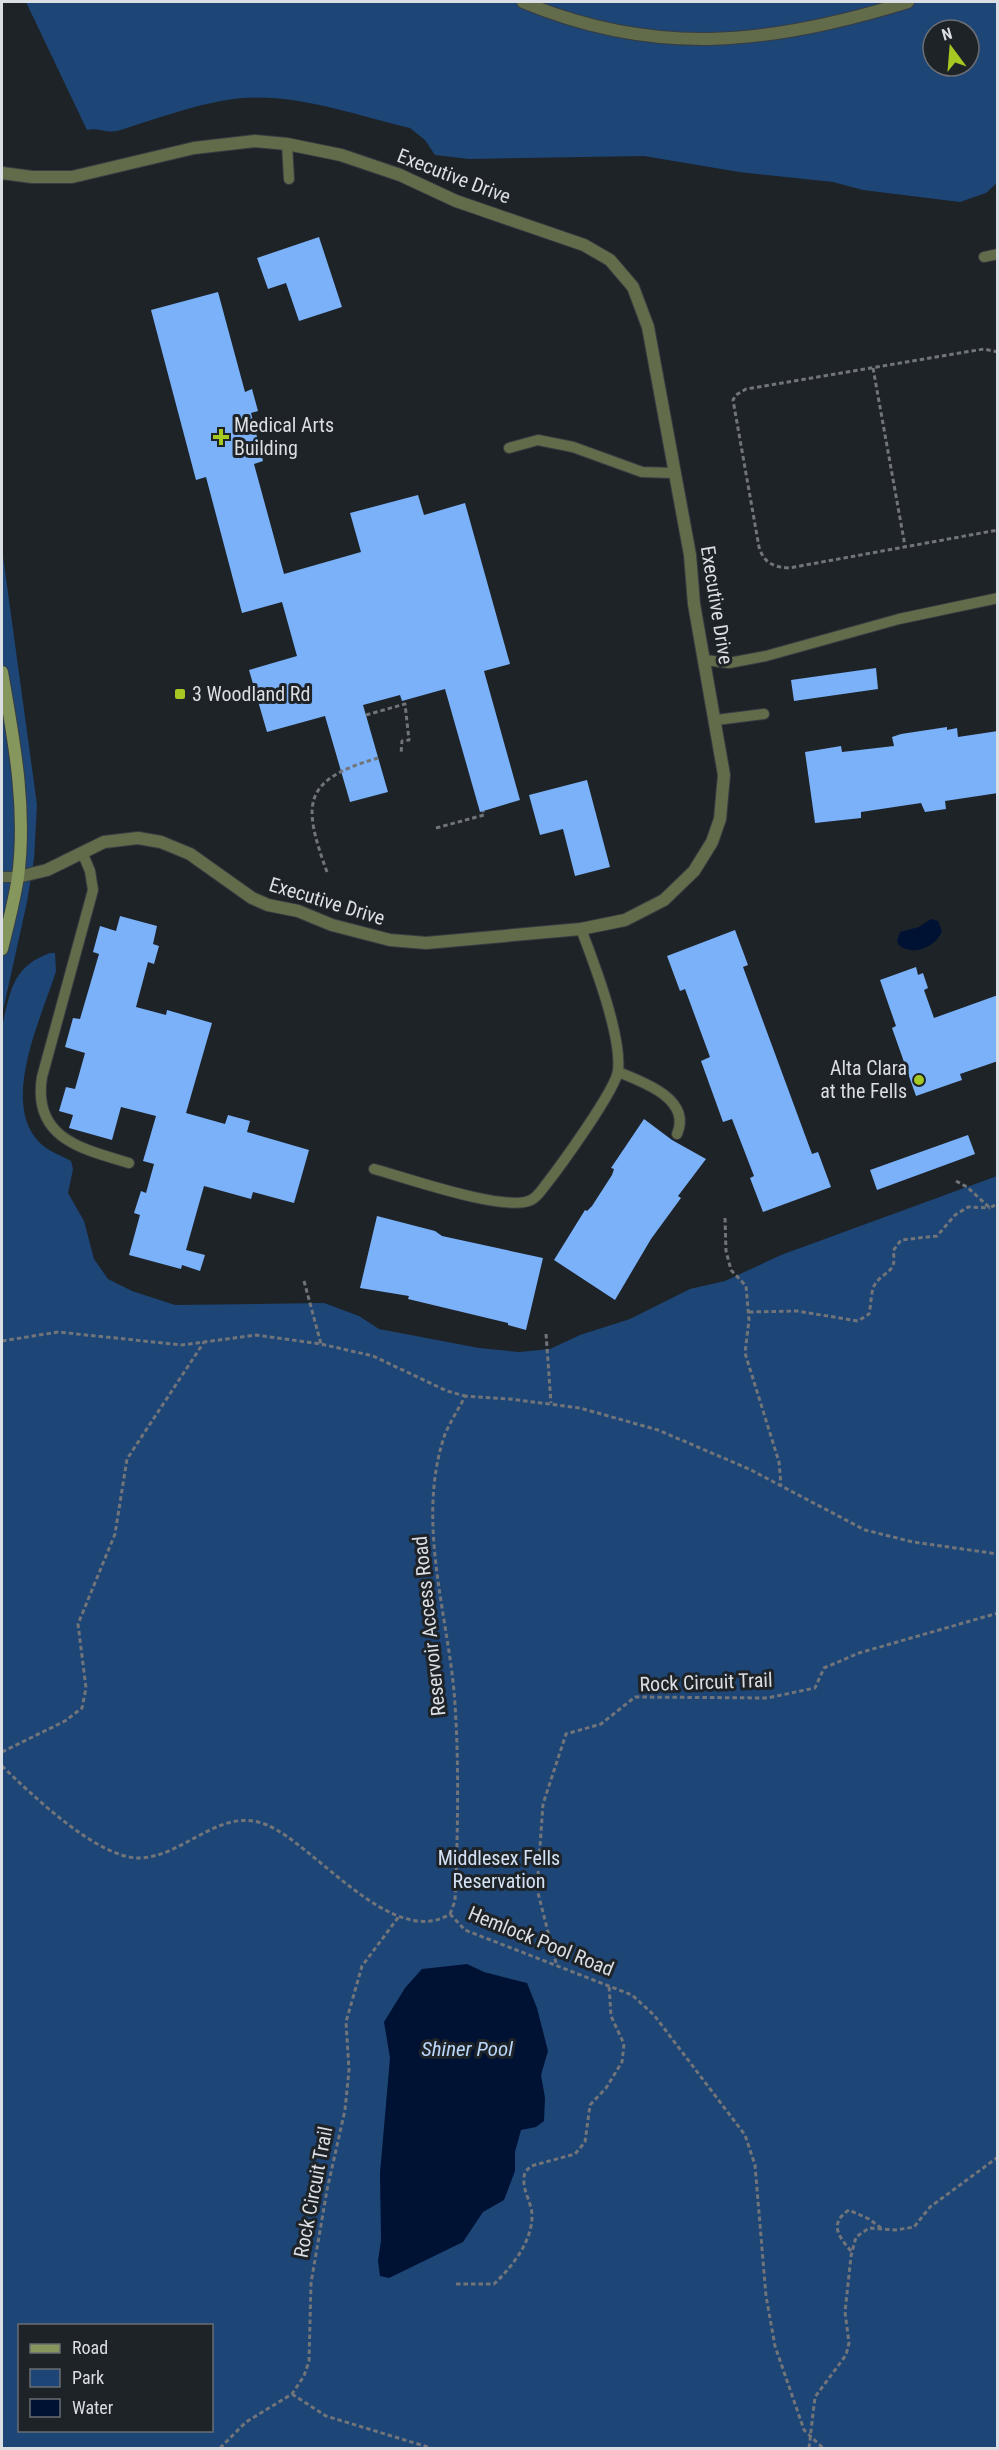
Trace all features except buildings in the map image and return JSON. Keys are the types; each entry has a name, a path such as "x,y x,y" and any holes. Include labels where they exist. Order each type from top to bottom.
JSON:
{"main road":[{"path":"2,672 20,784 21,838 18,877 2,949"}],"street":[{"path":"523,2 581,24 607,30 694,41 732,39 793,30 908,2"},
{"name":"Executive Drive","path":"2,173 72,177 194,148 255,141 287,144 341,155 400,175 456,201 584,245 610,260 633,287 644,311 690,555 694,604 724,775 724,799 712,842 694,871 664,900 625,920 581,929 426,942 390,940 260,901 190,854 161,842 126,838 104,842 40,872 18,877"}],"lane":[{"path":"287,144 289,179"},
{"path":"984,257 998,254"},
{"path":"509,448 538,440 573,447 642,472 673,473"},
{"path":"705,660 729,663 766,656 899,619 998,598"},
{"path":"716,720 764,714"},
{"path":"82,852 90,872 93,890 42,1077 41,1099 50,1123 64,1139 76,1146 129,1163"},
{"path":"2,877 18,877"},
{"path":"374,1169 480,1198 514,1204 532,1200 560,1167 607,1094 618,1072 616,1049 603,990 581,929"},
{"path":"618,1072 641,1081 668,1097 676,1106 681,1118 677,1134"}],"path":[{"path":"998,352 984,349 746,389 736,395 734,405 759,547 768,563 777,567 789,568 998,530"},
{"path":"873,367 905,546"},
{"path":"366,715 405,703 409,740 402,741 401,753"},
{"path":"327,872 311,824 310,808 320,786 341,771 378,758"},
{"path":"436,828 484,815 483,811"},
{"path":"956,1181 990,1208"},
{"path":"748,1312 797,1311 858,1321 869,1314 873,1287 891,1271 895,1261 893,1251 901,1240 937,1236 955,1215 968,1207 990,1208 998,1203"},
{"path":"725,1218 726,1251 731,1270 746,1286 748,1312 745,1353 779,1462 781,1486"},
{"path":"304,1281 321,1344"},
{"path":"2,1341 58,1332 182,1346 256,1335 321,1344 373,1356 447,1391 465,1396 551,1403 580,1408 658,1430 724,1457 865,1530 914,1542 998,1554"},
{"path":"546,1334 551,1403"},
{"path":"2,1752 65,1721 82,1708 86,1688 78,1624 115,1534 127,1459 204,1341"},
{"name":"Reservoir Access Road","path":"450,1914 454,1901 457,1843 454,1693 440,1601 434,1514 438,1468 444,1436 465,1396"},
{"name":"Rock Circuit Trail","path":"556,1964 537,1889 543,1804 566,1734 601,1724 636,1697 767,1698 814,1688 822,1678 824,1668 859,1653 998,1612"},
{"name":"Hemlock Pool Road","path":"2,1766 57,1816 111,1850 134,1857 148,1857 178,1847 221,1825 244,1821 265,1824 299,1843 360,1896 400,1915 432,1921 441,1920 450,1914 465,1930 632,1995 654,2015 745,2135 755,2165 766,2296 775,2346 804,2430 823,2448"},
{"name":"Rock Circuit Trail","path":"220,2448 246,2422 292,2394 304,2376 309,2361 311,2283 327,2190 345,2110 349,2070 346,2022 362,1966 400,1915"},
{"path":"456,2284 494,2284 504,2274 520,2252 532,2217 525,2195 525,2172 531,2166 575,2154 585,2142 590,2105 606,2088 622,2062 624,2044 611,2016 609,1985"},
{"path":"809,2448 812,2437 814,2397 846,2355 849,2343 845,2312 851,2251 856,2237 868,2228 896,2230 914,2227 930,2207 998,2157"},
{"path":"851,2251 838,2236 837,2221 841,2214 849,2210 855,2211 883,2229"},
{"path":"292,2394 326,2416 431,2448"}],"green space":[{"path":"26,2 997,2 997,183 986,193 960,202 863,190 833,182 739,172 644,156 469,159 435,155 425,140 410,128 306,102 285,99 226,100 117,131 87,130"},
{"path":"2,549 37,805 34,859 27,902 2,1015"},
{"name":"Middlesex Fells Reservation","path":"50,953 55,953 56,971 34,1035 24,1082 23,1104 28,1125 39,1142 71,1161 73,1169 68,1193 84,1221 94,1259 108,1279 132,1291 175,1305 324,1303 359,1316 379,1329 479,1348 519,1352 550,1349 580,1335 630,1319 690,1289 725,1281 781,1255 997,1176 997,2448 2,2448 2,1026 15,981 28,965"}],"water":[{"path":"931,919 938,921 942,931 935,942 917,950 899,945 897,941 900,932 919,927"},
{"name":"Shiner Pool","path":"467,1964 484,1972 527,1983 537,2008 548,2051 541,2075 545,2098 544,2121 536,2127 521,2130 515,2152 515,2171 504,2200 483,2212 463,2242 389,2278 380,2276 378,2261 381,2240 380,2173 390,2058 384,2022 405,1988 422,1969"}],"place":[{"name":"Medical Arts Building","path":"221,437"},
{"name":"3 Woodland Rd","path":"180,694"},
{"name":"Alta Clara at the Fells","path":"919,1080"}]}
